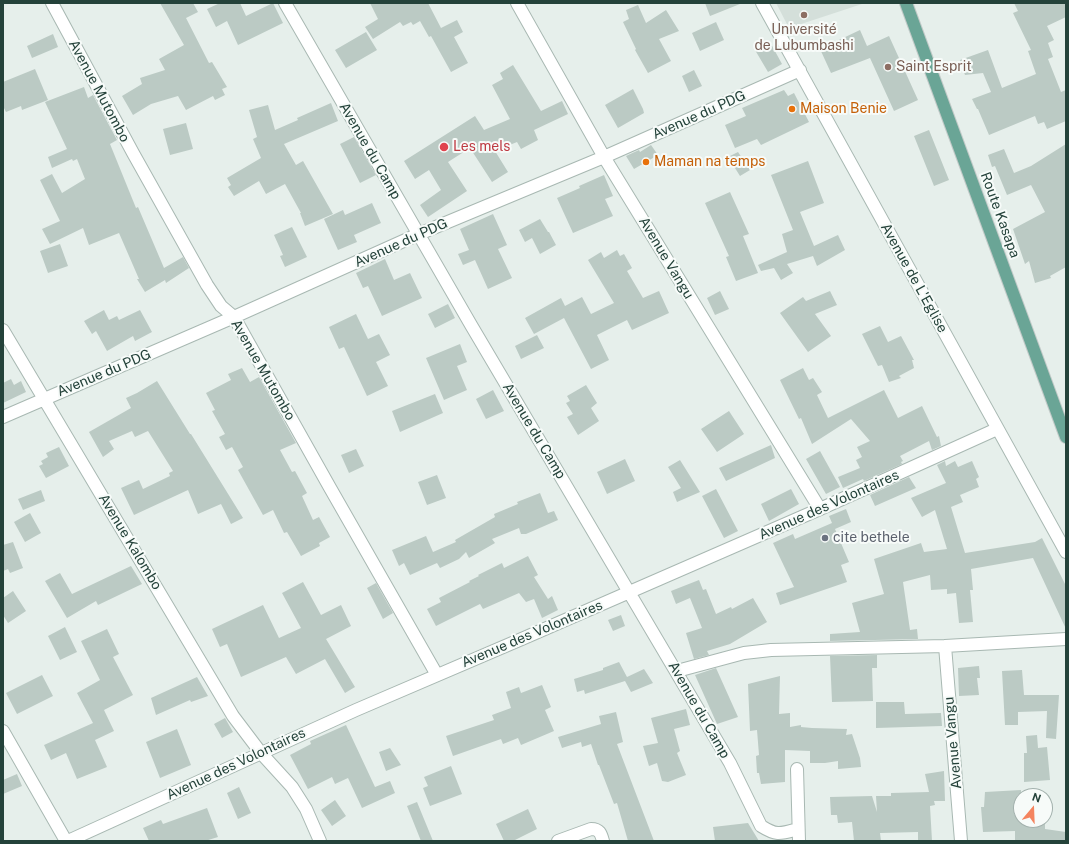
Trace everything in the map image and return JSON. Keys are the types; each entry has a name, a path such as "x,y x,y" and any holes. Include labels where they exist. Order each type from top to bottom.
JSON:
{"main road":[{"name":"Route Kasapa","path":"906,3 1066,437"}],"street":[{"name":"Avenue Mutombo","path":"52,3 133,153 207,285 221,306 234,317 437,675"},
{"name":"Avenue du Camp","path":"285,3 629,593 730,763 760,826 770,832 798,835 797,769"},
{"name":"Avenue Vangu","path":"517,3 604,157 820,510"},
{"name":"Avenue de L'Eglise","path":"762,3 1066,552"},
{"name":"Avenue du PDG","path":"3,417 234,317 419,234 604,157 800,70"},
{"name":"Avenue Kalombo","path":"3,330 233,716 260,753 292,787 306,809 320,841"},
{"name":"Avenue des Volontaires","path":"67,841 356,710 820,510 997,429"},
{"path":"677,672 744,653 771,650 945,646 1066,639"},
{"name":"Avenue Vangu","path":"945,646 961,841"},
{"path":"3,731 67,841"},
{"path":"558,841 592,829 600,832 602,841"}],"shaded area":[{"name":"Université de Lubumbashi","path":"776,3 865,3 789,28"}],"building":[{"path":"160,3 193,3 198,12 186,18 209,63 212,62 227,87 222,89 225,95 215,100 213,96 186,110 178,96 151,104 133,115 122,96 142,84 140,78 165,70 159,59 184,45"},
{"path":"220,3 240,3 246,16 273,3 283,23 238,45 227,21 216,27 207,9"},
{"path":"370,3 428,3 441,28 457,20 463,32 454,37 468,63 451,72 431,36 429,37 420,21 413,25 411,22 403,26 400,22 373,39 365,27 378,19"},
{"path":"705,3 740,3 740,4 710,16"},
{"path":"1014,3 1066,3 1066,17 1047,26 1054,40 1048,43 1053,57 1048,59 1061,92 1066,90 1066,121 1047,129 1044,122 1038,124 1035,116 989,135 972,99 991,92 983,73 965,75 960,60 988,50 1002,88 1036,74 1028,51 1031,50 1013,13 1018,11"},
{"path":"638,5 646,23 666,10 679,31 659,39 671,61 648,73 635,50 636,49 623,22 629,19 626,10"},
{"path":"716,22 724,40 700,51 692,33"},
{"path":"860,30 867,46 889,36 918,100 894,111 870,58 831,73 820,49"},
{"path":"366,32 377,50 346,68 335,50"},
{"path":"53,34 58,47 32,58 27,46"},
{"path":"770,42 782,64 768,72 755,50"},
{"path":"513,65 541,111 562,101 568,114 534,130 538,140 521,149 517,142 495,151 508,172 492,182 470,148 448,162 467,191 428,217 420,205 441,190 429,170 415,179 404,161 475,116 484,130 510,119 492,85 503,79 500,73"},
{"path":"35,69 48,100 22,110 21,106 6,112 3,106 3,82"},
{"path":"694,70 702,86 689,92 682,76"},
{"path":"84,87 88,98 93,95 117,140 110,144 136,208 138,207 164,268 183,257 189,268 166,283 165,280 145,292 137,279 139,279 119,233 89,245 83,228 50,244 42,229 60,221 40,180 52,174 62,193 85,179 77,159 73,161 72,159 52,168 48,157 67,149 45,102"},
{"path":"633,89 644,113 618,128 605,105"},
{"path":"784,90 788,96 794,93 809,122 761,145 757,139 735,148 725,125 746,116 742,108"},
{"path":"331,103 338,121 284,144 296,165 303,161 333,214 305,226 301,213 285,184 266,194 259,181 234,196 228,187 231,185 227,178 261,158 253,139 257,137 249,110 268,105 275,130 298,120 297,118"},
{"path":"186,123 193,149 170,155 163,129"},
{"path":"929,130 949,180 934,186 914,136"},
{"path":"354,137 376,175 360,183 340,144"},
{"path":"1066,144 1066,267 1050,276 1051,278 1035,283 1029,261 1025,264 1013,229 1045,212 1031,185 1007,195 995,166 992,167 988,155 1004,149 1014,173 1031,166"},
{"path":"651,145 658,155 634,169 626,156 639,150 640,152"},
{"path":"738,152 750,170 740,176 728,157"},
{"path":"808,161 824,203 800,212 814,246 838,235 845,250 817,266 813,256 787,264 793,273 781,280 774,268 761,271 758,265 787,252 782,234 793,230 771,175"},
{"path":"604,175 613,196 605,199 613,216 573,233 557,198"},
{"path":"730,192 749,234 743,236 758,273 736,281 726,257 729,256 705,203"},
{"path":"372,203 381,223 354,235 357,242 338,250 324,219 343,210 345,215"},
{"path":"493,214 507,245 498,249 512,278 488,289 475,260 463,265 458,254 469,250 460,229"},
{"path":"540,219 556,245 540,254 532,238 525,242 519,230"},
{"path":"292,227 307,257 285,267 280,256 283,255 274,235"},
{"path":"60,244 68,266 48,273 40,251"},
{"path":"617,250 620,256 624,254 632,268 627,271 643,298 659,291 669,313 632,330 627,320 597,335 609,360 591,369 564,318 534,334 525,318 561,298 565,306 582,297 591,314 614,303 588,260 601,252 604,258"},
{"path":"385,259 394,280 410,273 422,298 382,316 368,286 363,288 356,273"},
{"path":"720,291 729,309 715,315 707,298"},
{"path":"830,291 837,305 815,314 831,336 808,352 780,313 803,297 806,301"},
{"path":"448,304 455,318 435,328 428,314"},
{"path":"104,310 109,320 117,316 119,320 140,310 152,332 135,341 133,336 107,351 96,331 92,334 84,321"},
{"path":"356,314 368,339 379,334 390,355 376,362 388,386 367,396 344,347 339,349 329,327"},
{"path":"880,326 888,342 901,336 914,360 912,360 914,368 899,376 901,378 889,382 882,365 878,366 862,334"},
{"path":"537,335 544,348 521,359 515,346"},
{"path":"460,344 467,362 457,366 467,390 444,400 426,358"},
{"path":"242,368 250,382 259,377 296,443 280,450 292,472 295,471 307,493 302,496 313,520 319,517 330,537 319,543 320,546 301,556 287,532 284,533 273,510 263,515 238,470 243,467 232,447 226,450 219,437 225,434 212,411 215,410 206,393 231,380 228,374"},
{"path":"803,368 809,380 813,378 822,392 817,395 828,418 884,390 898,418 922,406 937,437 939,436 941,446 932,450 929,441 900,456 903,461 901,462 902,464 864,481 863,479 843,488 838,477 860,468 856,460 862,457 857,447 870,441 851,419 812,444 801,418 799,419 780,380"},
{"path":"11,379 14,385 21,381 26,392 3,403 3,383"},
{"path":"157,381 243,518 231,524 221,504 198,514 188,490 134,515 121,488 139,480 143,489 170,476 169,473 173,471 148,431 135,437 132,431 109,441 114,449 103,457 89,432 131,408 126,398"},
{"path":"586,385 597,403 591,408 599,421 578,435 567,417 573,414 566,403 570,401 567,396"},
{"path":"493,390 504,411 486,419 476,399"},
{"path":"435,394 443,413 400,432 392,411"},
{"path":"729,411 744,434 717,452 701,429"},
{"path":"771,445 775,458 726,481 719,468"},
{"path":"59,447 69,466 46,478 39,466 43,464 41,461 48,457 46,453"},
{"path":"356,449 364,466 349,473 341,455"},
{"path":"820,451 840,487 826,494 806,459"},
{"path":"625,459 635,481 607,494 597,472"},
{"path":"680,460 700,492 677,502 673,492 681,488 668,467"},
{"path":"945,461 946,466 955,461 958,467 972,461 979,477 976,479 979,487 960,495 963,502 951,507 965,553 1035,542 1042,538 1066,586 1066,629 1033,558 971,569 973,590 970,590 973,622 959,623 956,593 947,594 947,589 931,590 930,575 903,582 910,630 917,629 918,639 830,641 830,634 860,632 852,603 884,594 874,559 921,543 924,552 947,549 935,510 922,517 911,498 946,483 937,465"},
{"path":"437,475 446,498 427,505 418,482"},
{"path":"909,477 916,488 875,506 870,495"},
{"path":"716,489 738,531 724,538 702,496"},
{"path":"791,489 799,504 769,521 761,504"},
{"path":"41,490 45,501 23,510 18,499"},
{"path":"540,493 548,513 554,511 558,520 526,534 521,534 519,528 492,539 495,543 469,558 466,552 459,559 440,568 437,563 410,575 404,563 399,566 392,550 426,536 433,552 456,542 455,540 495,517 494,514 518,504 517,502"},
{"path":"846,509 851,522 835,529 849,562 841,565 847,582 780,605 776,593 794,587 773,543 793,534 795,539 832,523 829,516"},
{"path":"30,513 41,533 25,542 14,522"},
{"path":"13,542 23,568 10,573 8,569 3,571 3,545"},
{"path":"528,556 538,575 534,577 548,599 552,596 558,610 542,618 534,599 526,602 519,593 483,609 480,604 436,626 427,609 441,602 439,598 502,563 504,568"},
{"path":"131,566 142,584 98,605 96,601 67,618 45,581 60,573 72,594"},
{"path":"699,580 703,590 706,589 716,614 731,607 732,609 753,598 767,622 730,644 707,651 709,655 694,659 686,633 702,628 690,598 676,604 671,591"},
{"path":"303,582 321,615 341,605 351,626 326,639 355,687 345,693 325,659 296,674 286,657 241,677 227,644 220,647 212,629 263,605 279,638 301,628 282,593"},
{"path":"376,583 393,613 383,619 367,588"},
{"path":"13,591 26,611 8,623 3,615 3,598"},
{"path":"621,615 625,626 613,631 608,620"},
{"path":"65,627 77,652 60,660 48,636"},
{"path":"107,629 119,654 113,657 133,695 104,710 114,731 95,740 107,767 77,779 66,753 51,760 44,745 93,723 77,693 100,680 81,641"},
{"path":"877,655 877,668 872,668 873,701 832,702 830,656"},
{"path":"619,662 627,677 644,669 653,683 631,692 625,681 585,694 584,690 577,692 574,679 603,670 603,668"},
{"path":"979,666 980,678 977,678 979,695 959,696 958,668"},
{"path":"716,668 738,717 717,724 695,675"},
{"path":"1022,670 1024,695 1059,695 1056,739 1046,738 1047,711 1018,712 1018,725 1005,725 1002,671"},
{"path":"42,675 53,696 17,714 6,693"},
{"path":"780,676 779,714 790,713 790,727 801,725 801,727 812,728 847,729 846,735 852,734 860,758 861,767 838,769 838,761 810,763 810,751 785,750 785,782 761,784 759,773 757,773 756,756 759,755 757,730 750,731 748,684"},
{"path":"197,677 208,696 191,702 190,700 156,715 151,698"},
{"path":"542,685 551,707 545,710 554,731 521,745 518,738 503,744 501,739 453,756 446,736 494,720 492,715 511,708 506,692 519,687 521,693"},
{"path":"876,702 904,702 905,714 941,713 942,726 876,728"},
{"path":"686,709 690,725 674,729 680,751 677,753 686,775 668,782 662,781 657,763 649,766 643,746 658,743 651,718"},
{"path":"616,712 623,742 617,744 654,841 628,841 617,803 614,804 591,744 582,747 581,742 562,748 558,737 601,724 599,716"},
{"path":"225,718 233,732 222,738 214,724"},
{"path":"346,725 375,787 390,781 395,793 362,808 348,778 335,784 332,777 308,789 290,755 311,744 310,741"},
{"path":"177,729 191,765 160,778 146,742"},
{"path":"1037,735 1038,748 1047,747 1050,780 1024,782 1024,753 1027,753 1026,736"},
{"path":"390,748 401,765 386,771 379,752"},
{"path":"451,766 462,794 430,806 423,788 428,786 424,777"},
{"path":"944,771 945,801 934,801 935,805 930,806 932,841 918,841 918,832 880,833 881,841 854,841 852,822 838,823 837,815 831,815 830,797 872,796 877,812 876,796 891,796 891,793 929,792 925,774"},
{"path":"17,774 22,786 3,794 3,780"},
{"path":"239,787 251,813 238,819 227,793"},
{"path":"1013,790 1013,828 1045,828 1066,832 1066,841 1015,841 1015,831 983,832 981,807 984,807 985,792"},
{"path":"335,800 346,816 332,826 321,810"},
{"path":"417,802 433,841 421,841 407,806"},
{"path":"207,808 218,837 205,841 149,841 143,828 161,820 163,824"},
{"path":"528,809 537,829 513,841 504,841 496,824"},
{"path":"748,823 759,841 715,841 713,827"}],"place":[{"name":"Université de Lubumbashi","path":"804,15"},
{"name":"Saint Esprit","path":"888,67"},
{"name":"Maison Benie","path":"792,109"},
{"name":"Les mels","path":"444,147"},
{"name":"Maman na temps","path":"646,162"},
{"name":"cite bethele","path":"825,538"}]}
